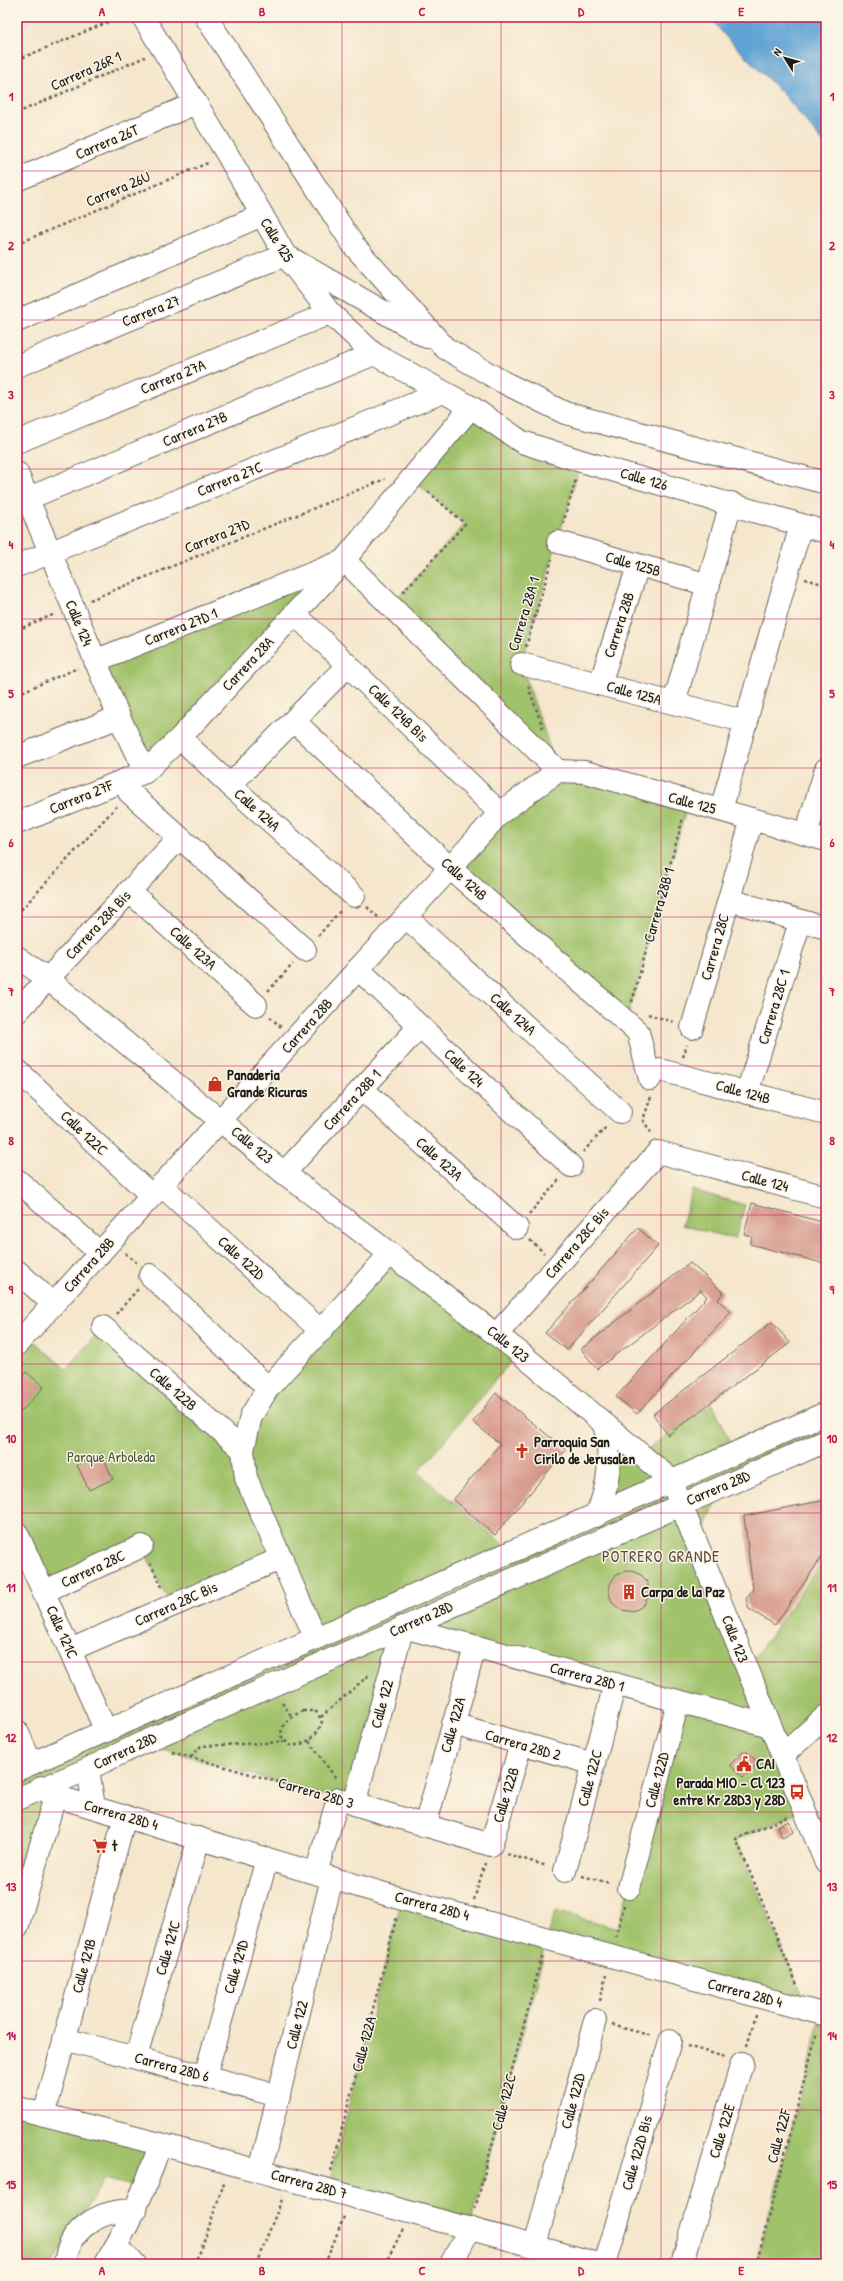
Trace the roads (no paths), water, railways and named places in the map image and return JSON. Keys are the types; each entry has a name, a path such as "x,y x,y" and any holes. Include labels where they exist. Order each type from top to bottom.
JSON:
{"street":[{"name":"Calle 125","path":"143,17 227,154 285,255 330,313 374,354 471,407"},
{"path":"206,17 354,246 445,348"},
{"name":"Carrera 26T","path":"17,180 196,103"},
{"path":"17,321 262,215"},
{"path":"285,255 503,382 565,413 826,483"},
{"name":"Carrera 27","path":"17,366 285,255"},
{"name":"Carrera 27A","path":"17,442 330,313"},
{"name":"Carrera 27B","path":"22,501 374,354"},
{"name":"Carrera 27C","path":"17,566 443,392"},
{"name":"Calle 126","path":"471,407 522,442 581,461 731,503 826,532"},
{"name":"Carrera 28A","path":"145,772 180,738 344,560 471,407"},
{"name":"Calle 124","path":"17,473 22,501 50,552 119,717 145,772"},
{"path":"674,704 709,585 731,503"},
{"path":"721,810 801,525"},
{"name":"Calle 125B","path":"558,542 709,585"},
{"path":"344,560 558,771"},
{"name":"Carrera 27D 1","path":"96,661 344,560"},
{"name":"Carrera 28B","path":"600,684 638,566"},
{"name":"Calle 124B Bis","path":"295,614 500,813"},
{"name":"Calle 125A","path":"521,664 746,722"},
{"path":"230,785 348,665"},
{"path":"17,757 119,717"},
{"name":"Calle 124B","path":"294,721 450,868 641,1023 660,1079 747,1093 825,1110"},
{"name":"Calle 124A","path":"180,738 354,896"},
{"path":"816,837 826,769"},
{"name":"Calle 125","path":"558,771 584,772 816,837"},
{"name":"Carrera 28B","path":"17,1344 500,813 558,771"},
{"name":"Carrera 27F","path":"17,823 145,772"},
{"path":"129,792 305,950"},
{"name":"Carrera 28C","path":"692,1028 752,819"},
{"name":"Carrera 28A Bis","path":"17,1012 179,838"},
{"name":"Calle 123A","path":"129,891 256,1005"},
{"path":"729,900 800,922 826,928"},
{"name":"Calle 124A","path":"406,917 620,1112"},
{"name":"Carrera 28C 1","path":"747,1093 800,922"},
{"name":"Calle 123","path":"17,956 48,979 284,1173 497,1334 671,1480 804,1810 822,1838 826,1863"},
{"name":"Calle 124","path":"358,969 571,1166"},
{"name":"Carrera 28B 1","path":"284,1173 419,1027"},
{"name":"Calle 122C","path":"17,1070 156,1191"},
{"name":"Calle 123A","path":"362,1089 517,1228"},
{"name":"Calle 124","path":"658,1152 826,1197"},
{"name":"Carrera 28C Bis","path":"497,1334 658,1152"},
{"path":"17,1180 106,1247"},
{"name":"Calle 122D","path":"156,1191 321,1331"},
{"path":"315,1637 246,1478 243,1450 251,1416 268,1388 390,1254"},
{"path":"17,1272 53,1304"},
{"path":"150,1275 268,1388"},
{"name":"Calle 122B","path":"103,1327 243,1450"},
{"name":"Carrera 28D","path":"24,1767 315,1637 596,1516 671,1480 826,1413"},
{"path":"596,1516 603,1498 609,1474 608,1442 604,1424"},
{"name":"Carrera 28D","path":"17,1799 49,1792 88,1769 142,1743 681,1503 826,1441"},
{"name":"Calle 121C","path":"17,1533 106,1731"},
{"name":"Carrera 28C","path":"43,1592 142,1546"},
{"name":"Carrera 28C Bis","path":"70,1650 282,1558"},
{"name":"Carrera 28D 1","path":"403,1627 770,1726"},
{"name":"Calle 122","path":"260,2171 279,2096 324,1875 346,1801 403,1627"},
{"name":"Calle 122A","path":"425,1826 475,1647"},
{"name":"Calle 122C","path":"565,1871 615,1684"},
{"name":"Calle 122D","path":"629,1888 678,1702"},
{"path":"783,1755 826,1716"},
{"name":"Carrera 28D 2","path":"454,1724 594,1764"},
{"path":"17,1731 24,1767"},
{"name":"Calle 122B","path":"489,1851 521,1744"},
{"path":"88,1769 94,1807"},
{"path":"17,1928 49,1792"},
{"name":"Carrera 28D 4","path":"49,1792 94,1807 402,1899 819,2013"},
{"name":"Carrera 28D 3","path":"346,1801 425,1826 489,1851"},
{"name":"Calle 121B","path":"44,2115 125,1816"},
{"name":"Calle 121C","path":"136,2057 199,1838"},
{"name":"Calle 121D","path":"205,2076 267,1859"},
{"name":"Calle 122D","path":"541,2253 595,2020"},
{"name":"Carrera 28D 6","path":"64,2039 279,2096"},
{"name":"Calle 122D Bis","path":"605,2264 670,2041"},
{"name":"Calle 122E","path":"682,2264 742,2062"},
{"name":"Carrera 28D 7","path":"17,2108 160,2144 470,2228 541,2253 599,2264"},
{"path":"134,2264 110,2256 136,2210 145,2189 160,2144"},
{"path":"65,2264 66,2256 73,2239 85,2225 100,2215 112,2212 136,2210"},
{"path":"452,2264 470,2228"}],"water":[{"path":"710,17 826,17 826,146 786,97 725,36"}],"place":[{"name":"Panaderia Grande Ricuras","path":"215,1084"},
{"name":"Parroquia San Cirilo de Jerusalen","path":"522,1451"},
{"name":"Carpa de la Paz","path":"629,1592"},
{"name":"CAI","path":"744,1764"},
{"name":"Parada MIO - Cl 123 entre Kr 28D3 y 28D","path":"797,1792"},
{"name":"t","path":"100,1846"}],"district":[{"name":"POTRERO GRANDE","path":"661,1556"}],"park label":[{"name":"Parque Arboleda","path":"111,1457"}]}
